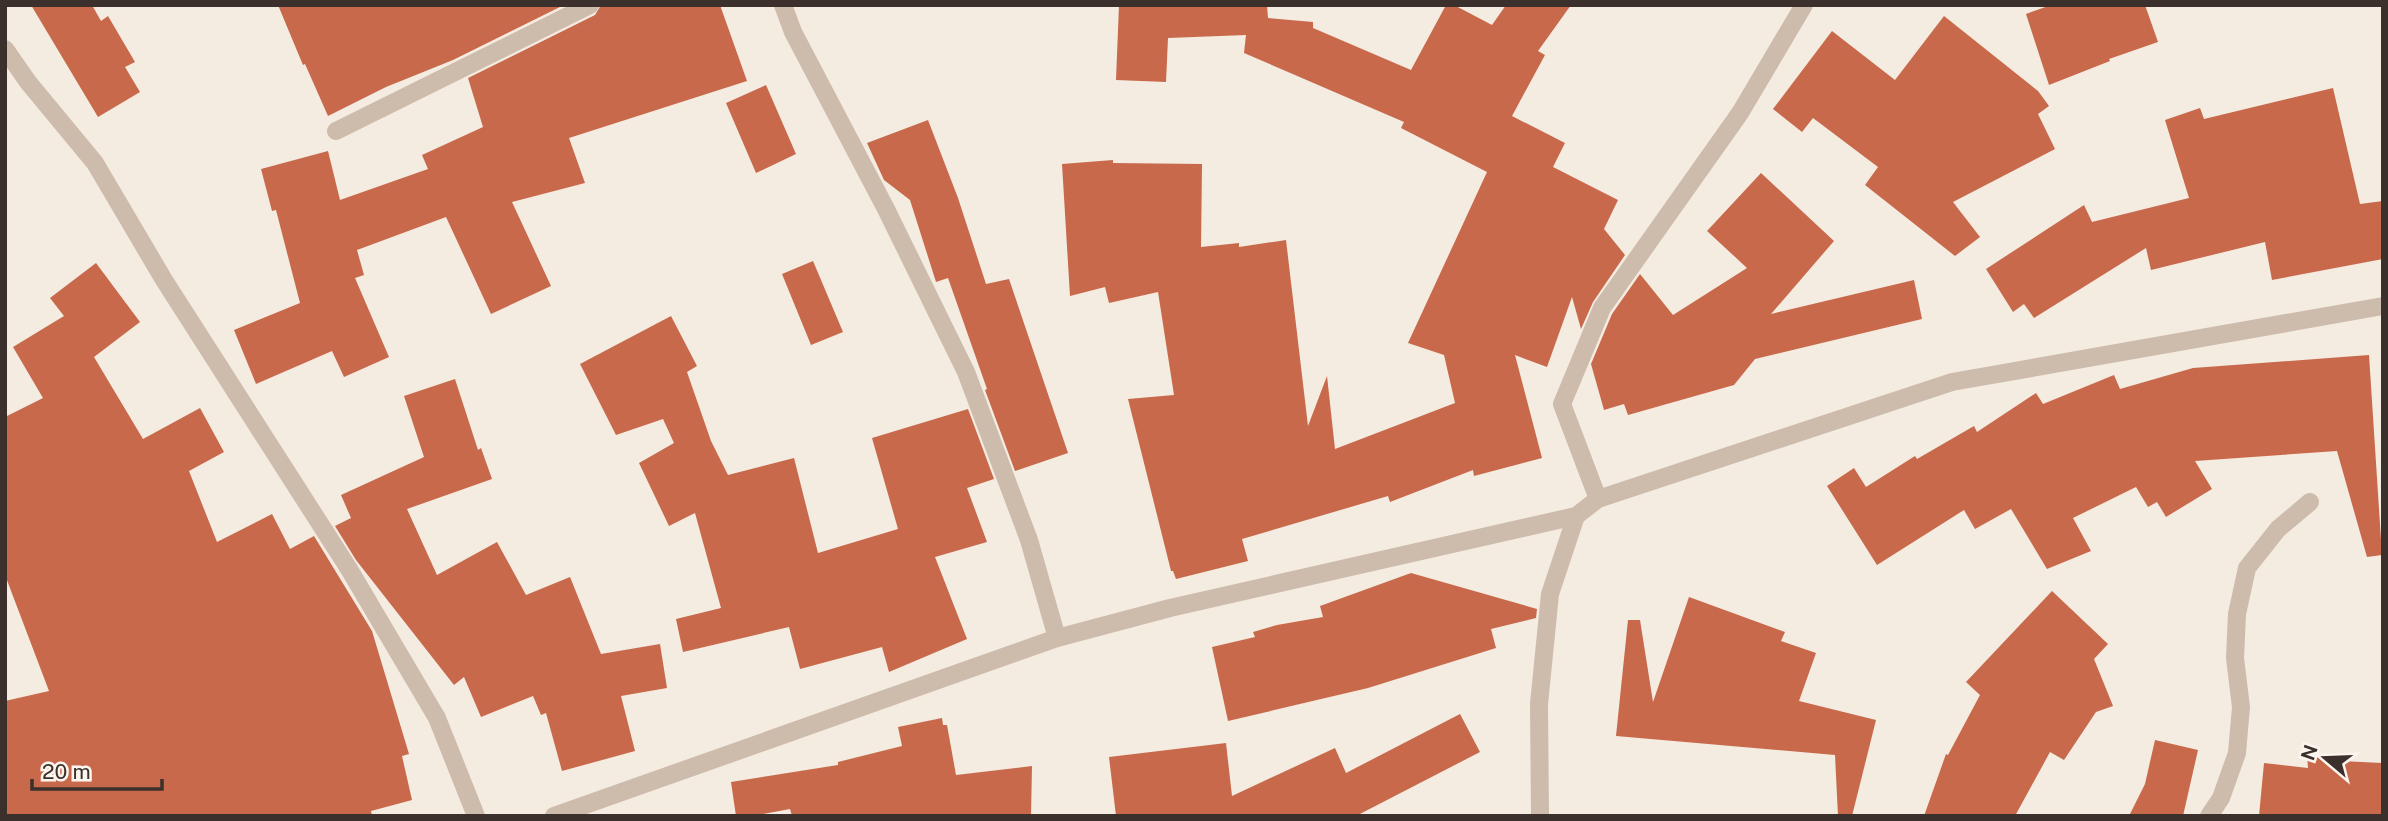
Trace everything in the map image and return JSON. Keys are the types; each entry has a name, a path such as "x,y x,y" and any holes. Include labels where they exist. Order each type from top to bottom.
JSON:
{"street":[{"path":"336,131 590,5"},
{"path":"783,5 793,32 886,209 966,372 1028,540 1056,638"},
{"path":"1598,499 1562,404 1602,308 1740,114 1804,5"},
{"path":"5,49 28,82 95,163 164,280 349,569 437,718 476,816"},
{"path":"554,816 1056,638 1170,608 1576,516 1598,499 1952,382 2383,306"},
{"path":"2209,816 2221,798 2237,753 2241,707 2235,658 2237,614 2247,568 2278,529 2310,502"},
{"path":"1540,816 1539,704 1550,594 1576,516"}],"building":[{"path":"31,5 92,5 101,21 108,16 135,62 125,67 140,92 98,117"},
{"path":"278,5 564,5 453,60 386,87 328,116"},
{"path":"601,5 720,5 747,81 569,138 585,183 512,202 551,286 491,314 446,217 357,250 364,275 355,278 389,357 344,377 332,351 256,384 234,330 300,303 276,210 272,211 261,169 328,151 340,200 428,169 422,155 483,127 468,78 595,15"},
{"path":"1119,5 1267,5 1268,18 1313,22 1313,28 1411,70 1446,5 1454,5 1492,25 1506,5 1571,5 1538,51 1545,55 1512,116 1565,143 1553,167 1618,200 1604,229 1625,255 1593,302 1581,329 1572,297 1547,367 1515,355 1542,458 1474,476 1473,470 1390,502 1388,496 1242,539 1248,561 1176,579 1171,571 1128,399 1174,395 1158,292 1109,303 1105,287 1070,296 1062,164 1113,160 1113,163 1202,164 1201,247 1239,243 1239,247 1286,240 1308,426 1327,376 1335,449 1455,403 1444,355 1408,343 1487,172 1401,128 1404,122 1244,53 1246,35 1168,38 1166,82 1116,80"},
{"path":"2051,5 2145,5 2158,42 2109,59 2110,61 2049,85 2026,14"},
{"path":"1944,16 2038,91 2049,106 2038,114 2055,149 1953,202 1980,237 1955,256 1865,185 1878,167 1813,118 1802,132 1773,109 1832,31 1895,80"},
{"path":"766,85 796,154 756,173 726,103"},
{"path":"2333,88 2360,204 2383,201 2383,259 2272,280 2265,242 2151,270 2146,248 2034,318 2024,304 2013,312 1986,269 2084,205 2092,222 2189,198 2165,120 2200,108 2204,119"},
{"path":"928,120 958,198 986,284 1009,279 1068,453 1015,471 948,278 936,282 910,200 884,180 867,143"},
{"path":"1761,173 1834,241 1771,314 1914,280 1922,319 1755,359 1734,385 1628,415 1624,404 1604,410 1591,364 1612,314 1640,274 1673,315 1747,268 1707,231"},
{"path":"813,261 843,332 811,345 782,274"},
{"path":"96,263 140,322 94,357 143,439 200,408 224,452 189,471 217,542 272,514 290,549 314,536 372,631 409,754 402,756 412,800 371,811 372,816 5,816 5,701 49,691 5,575 5,417 43,398 13,347 64,316 50,298"},
{"path":"671,316 697,366 687,372 711,441 728,475 794,458 818,553 898,529 872,438 968,409 994,479 967,488 987,542 935,557 967,639 889,672 882,647 800,669 789,627 683,652 676,619 721,608 695,513 669,526 639,463 674,443 663,419 616,435 580,364"},
{"path":"2369,355 2382,555 2367,557 2337,451 2195,461 2212,489 2166,517 2157,502 2148,507 2136,487 2073,518 2091,551 2047,569 2011,509 1975,529 1964,510 1877,565 1827,486 1854,468 1866,487 1915,456 1917,459 1974,426 1977,432 2036,393 2043,404 2114,375 2120,389 2193,368"},
{"path":"455,379 478,450 481,448 492,479 407,509 437,575 497,542 526,595 570,577 601,654 660,644 667,688 621,696 635,751 562,771 546,713 541,715 533,696 481,717 464,677 454,685 356,560 335,526 351,518 341,495 424,457 404,396"},
{"path":"1411,573 1537,609 1536,618 1491,629 1496,648 1368,688 1228,721 1212,647 1255,637 1253,632 1277,625 1323,617 1320,606"},
{"path":"2052,591 2108,644 2094,659 2113,706 2096,712 2064,760 2050,752 2015,816 1924,816 1946,754 1948,755 1980,695 1966,682"},
{"path":"1689,597 1785,632 1781,641 1816,653 1799,701 1876,720 1852,816 1838,816 1835,755 1616,736 1628,620 1640,620 1653,702"},
{"path":"1460,714 1480,752 1356,816 1116,816 1109,757 1226,743 1232,796 1335,748 1346,773"},
{"path":"942,718 943,725 947,725 956,775 1032,766 1031,816 792,816 790,809 736,816 731,782 838,765 838,762 902,746 898,727"},
{"path":"2155,740 2198,750 2183,816 2129,816 2145,784"},
{"path":"2340,754 2340,761 2383,763 2383,816 2259,816 2264,763 2308,768 2307,756"}]}
